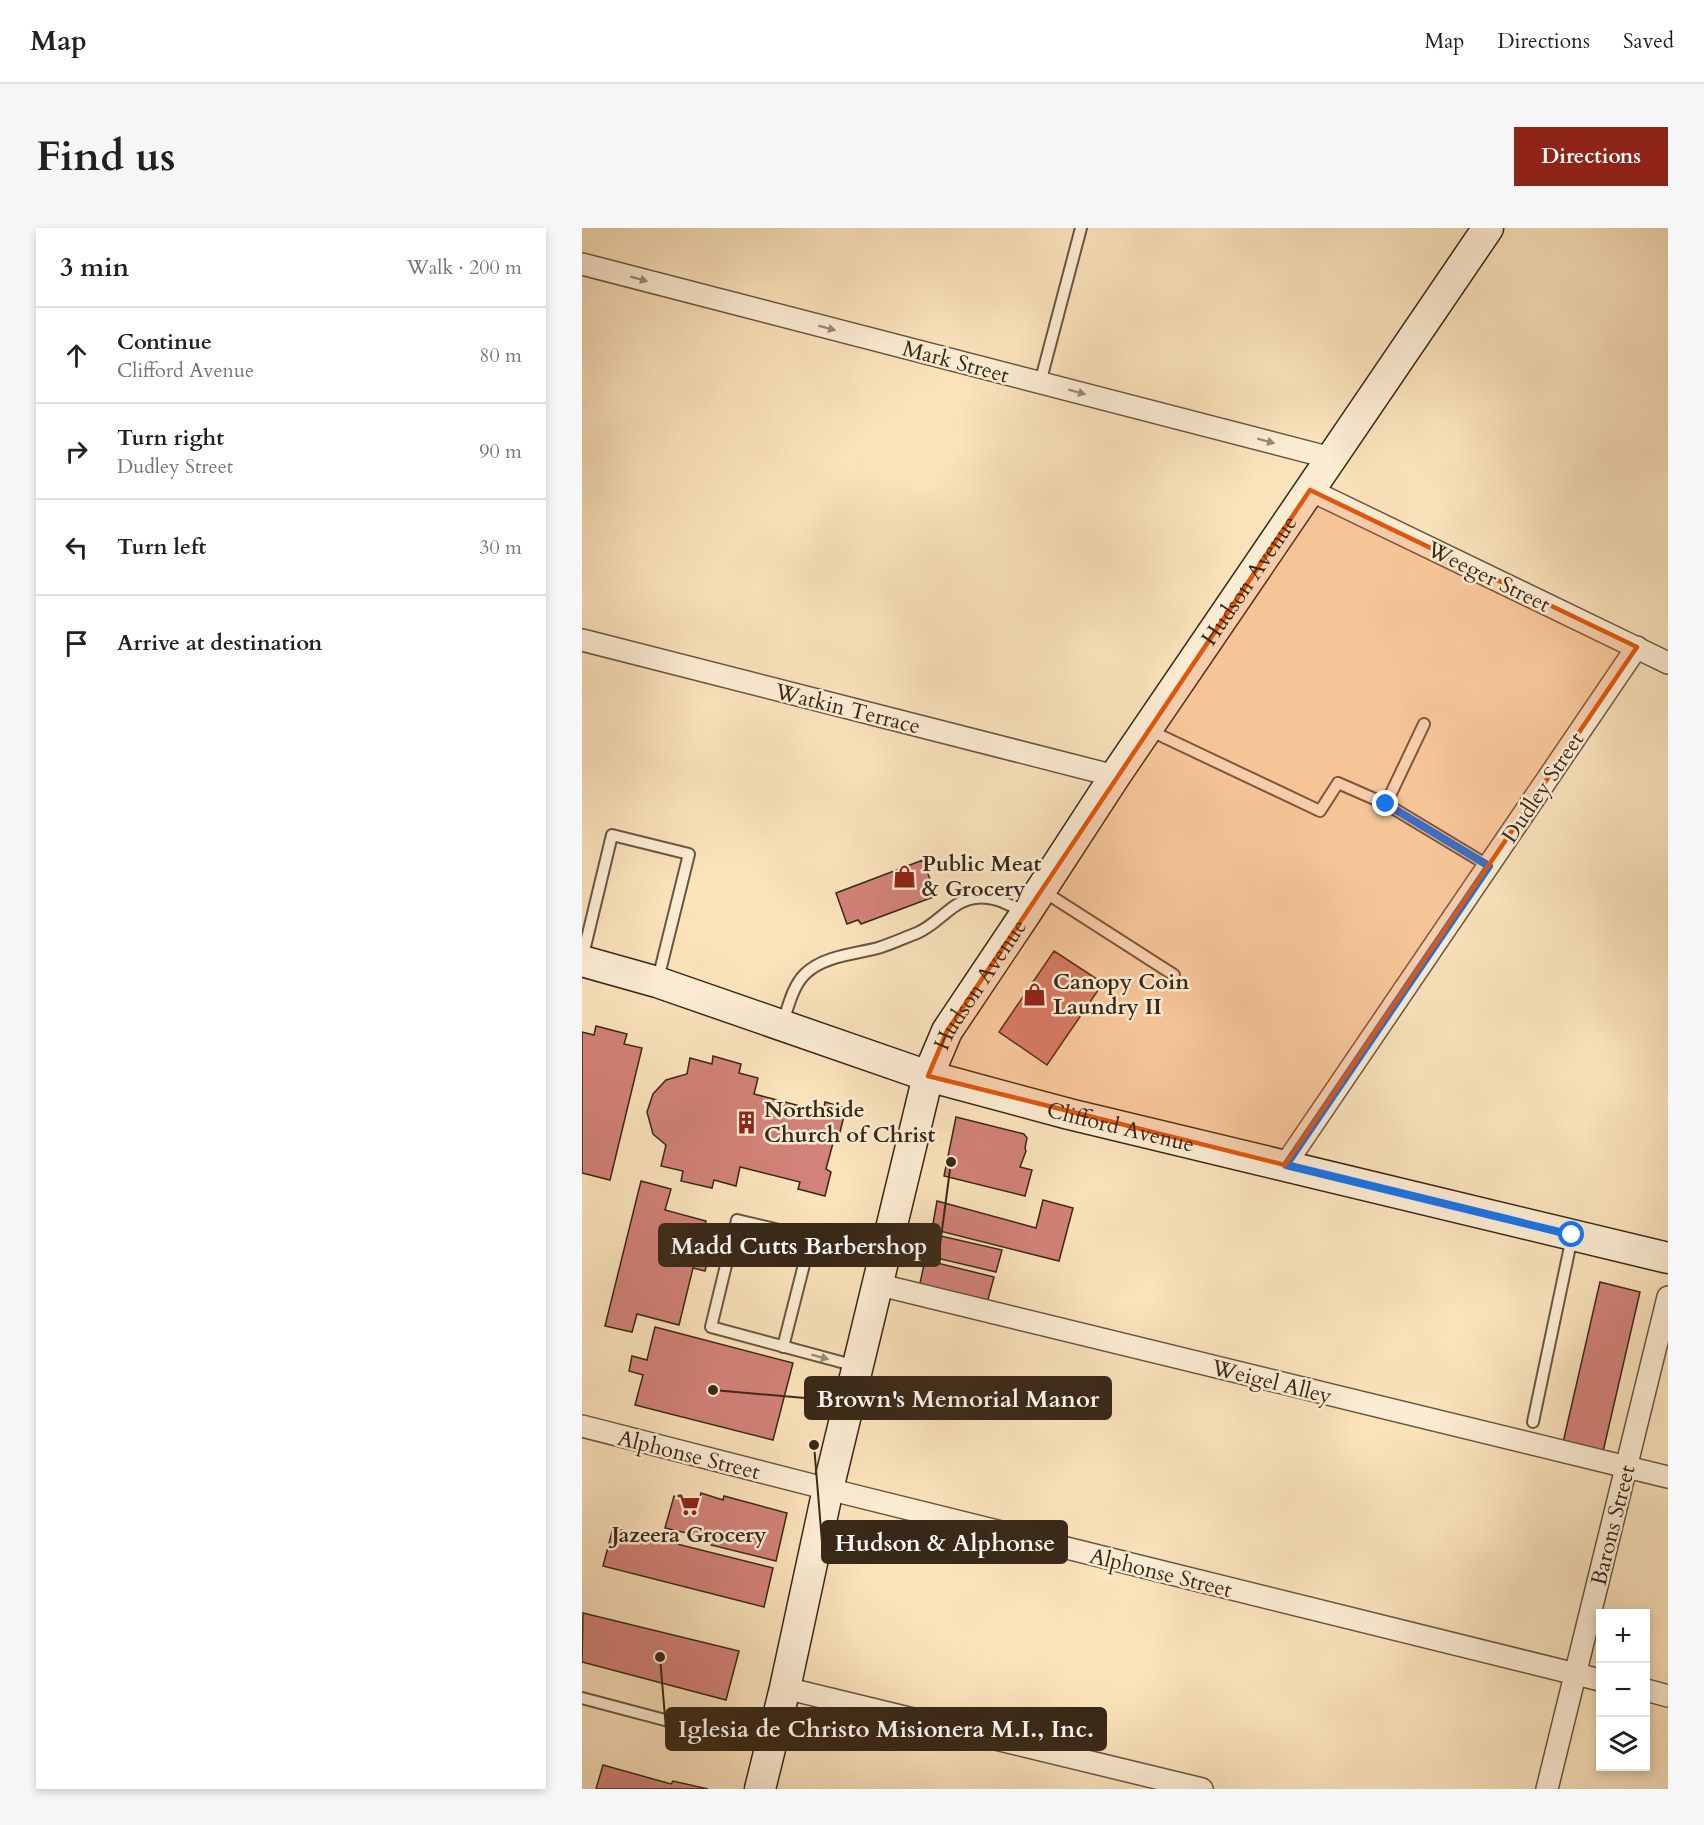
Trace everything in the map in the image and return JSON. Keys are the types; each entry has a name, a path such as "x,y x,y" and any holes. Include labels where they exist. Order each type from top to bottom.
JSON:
{"main road":[{"name":"Hudson Avenue","path":"760,1789 883,1255 928,1076 947,1031 1114,776 1488,228"},
{"name":"Clifford Avenue","path":"582,960 657,982 928,1076 1069,1114 1668,1258"}],"street":[{"name":"Mark Street","path":"582,264 1331,458"},
{"name":"Weeger Street","path":"1310,490 1668,663"},
{"name":"Watkin Terrace","path":"582,640 1114,776"},
{"name":"Dudley Street","path":"1286,1165 1637,647"},
{"name":"Weigel Alley","path":"876,1284 1668,1477"},
{"name":"Barons Street","path":"1547,1789 1668,1297"},
{"name":"Alphonse Street","path":"582,1426 1596,1679"},
{"path":"785,1688 1202,1789"},
{"path":"1650,1691 1668,1695"}],"lane":[{"path":"1040,383 1081,228"},
{"path":"1386,804 1424,724"},
{"path":"1146,729 1320,811 1338,783 1386,804 1489,866"},
{"path":"582,960 612,835 689,854 657,982"},
{"path":"782,1025 796,987 810,969 832,959 880,947 926,929 955,904 975,898 1034,901 1174,975"},
{"path":"856,1367 711,1327 737,1220 883,1255"},
{"path":"1533,1422 1572,1235"},
{"path":"783,1347 811,1237"},
{"path":"582,1698 771,1748"}],"highlighted area":[{"path":"1310,490 1637,647 1285,1165 928,1076 947,1031"}],"building":[{"name":"Public Meat & Grocery","path":"923,860 936,896 861,924 858,920 847,924 836,893"},
{"path":"1054,951 1103,983 1047,1065 999,1032"},
{"path":"596,1026 627,1034 624,1044 642,1048 610,1180 582,1173 582,1032 594,1035"},
{"name":"Northside Church of Christ","path":"713,1056 741,1064 739,1073 758,1078 754,1094 823,1112 825,1102 846,1108 840,1132 836,1132 826,1169 831,1172 825,1196 798,1189 800,1182 740,1167 736,1186 714,1180 712,1188 681,1181 683,1171 661,1166 666,1145 653,1134 647,1112 653,1094 666,1080 687,1074 690,1058 712,1064"},
{"path":"956,1117 1024,1134 1027,1138 1026,1151 1020,1167 1032,1170 1025,1196 944,1176"},
{"path":"641,1181 671,1189 665,1210 706,1221 702,1238 712,1241 705,1271 693,1268 679,1325 637,1314 632,1332 605,1326"},
{"path":"1043,1200 1073,1208 1059,1261 932,1229 937,1201 1036,1228"},
{"path":"932,1234 1002,1250 996,1272 928,1256"},
{"path":"925,1260 994,1277 987,1303 919,1288"},
{"path":"1600,1282 1640,1292 1602,1456 1562,1447"},
{"path":"655,1327 793,1363 773,1440 635,1405 643,1375 629,1371 632,1356 647,1360"},
{"path":"701,1493 723,1500 724,1496 787,1513 776,1561 711,1545 712,1539 665,1528 674,1496 699,1501"},
{"path":"613,1528 773,1568 764,1607 603,1566"},
{"path":"583,1613 739,1651 726,1700 582,1662"},
{"path":"603,1765 671,1784 673,1781 708,1789 596,1789"}],"place":[{"name":"Public Meat & Grocery","path":"904,876"},
{"name":"Canopy Coin Laundry II","path":"1035,994"},
{"name":"Northside Church of Christ","path":"746,1122"},
{"name":"Madd Cutts Barbershop","path":"951,1162"},
{"name":"Brown's Memorial Manor","path":"713,1390"},
{"name":"Hudson & Alphonse","path":"814,1445"},
{"name":"Jazeera Grocery","path":"689,1505"},
{"name":"Iglesia de Christo Misionera M.I., Inc.","path":"660,1657"}],"route":[{"path":"1386,804 1489,866 1286,1165 1572,1235"}]}
